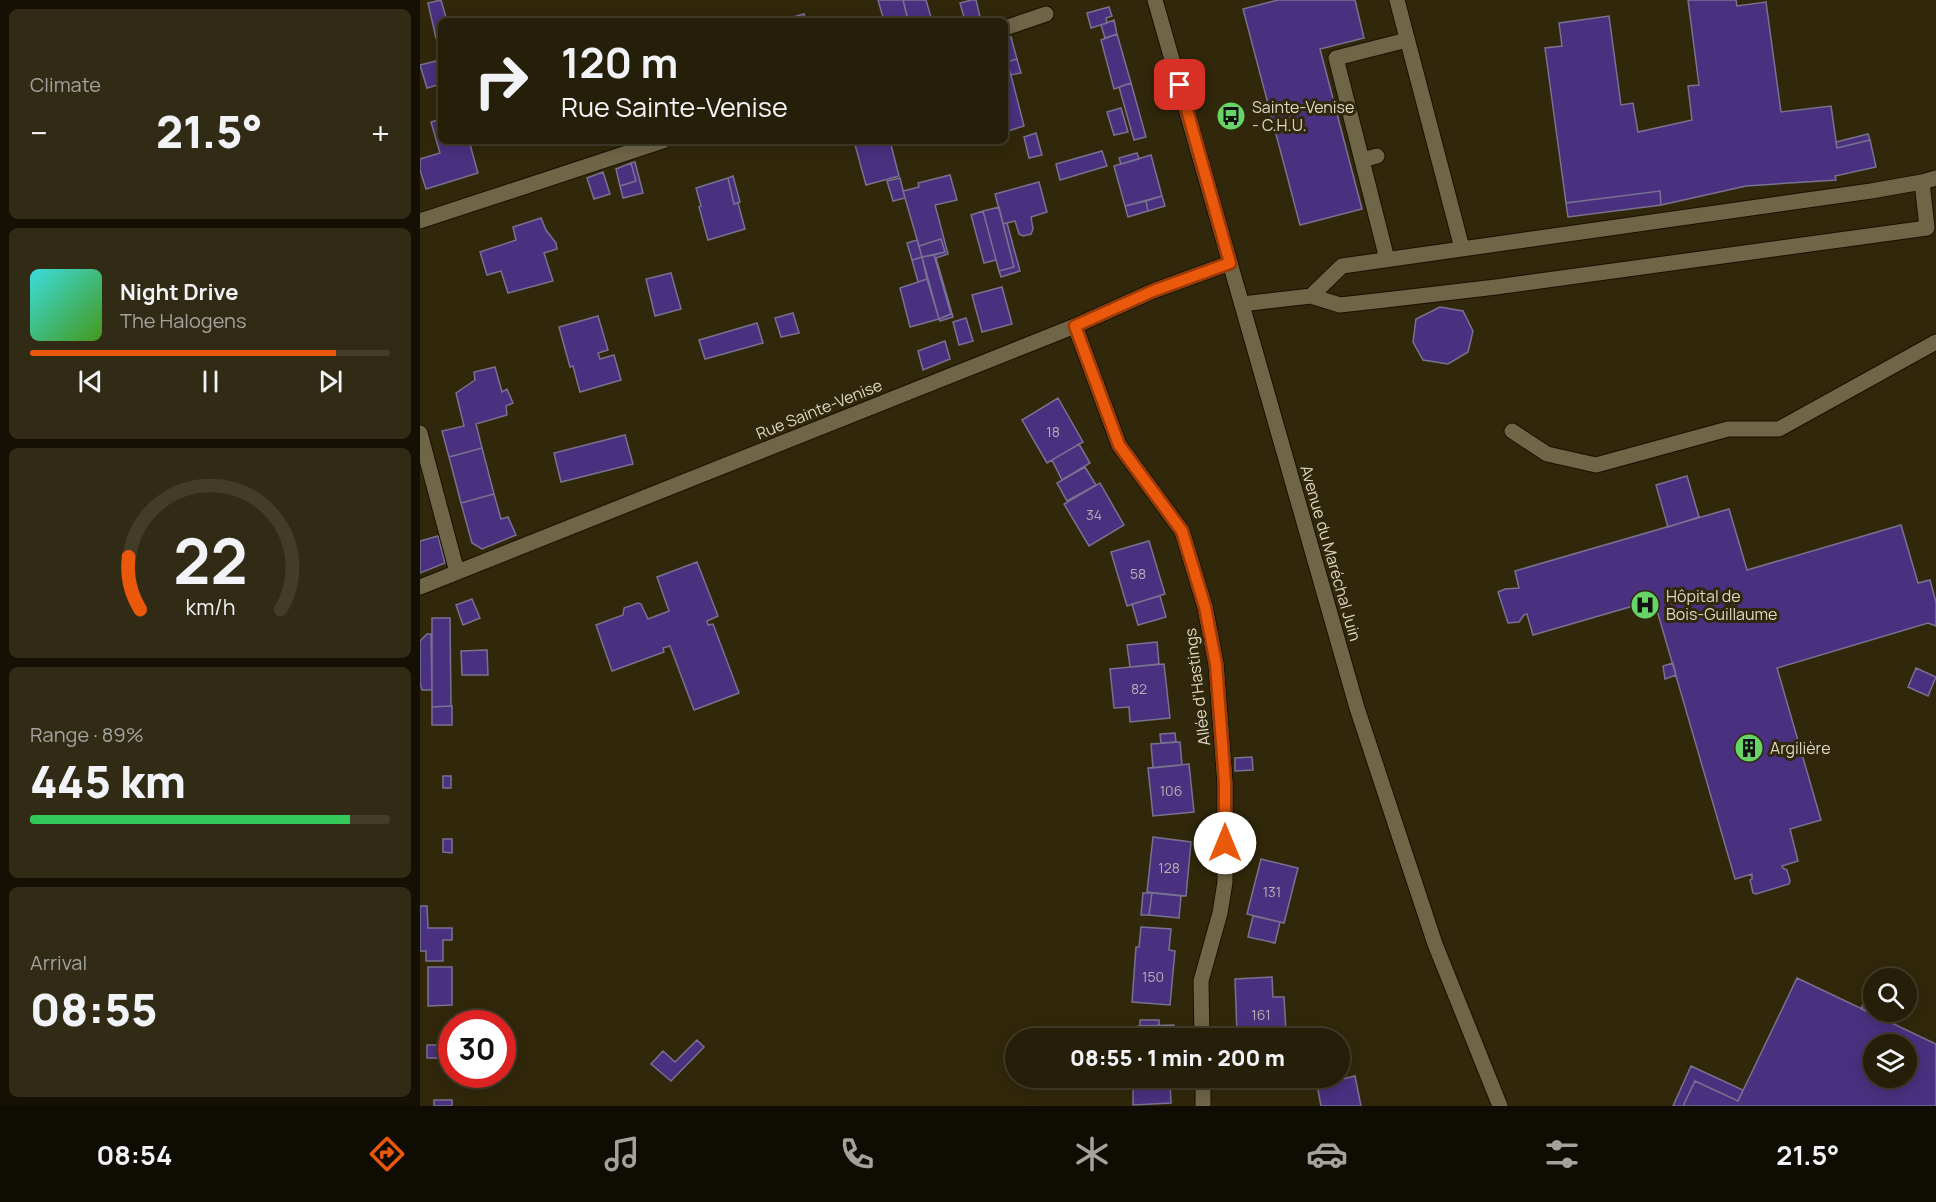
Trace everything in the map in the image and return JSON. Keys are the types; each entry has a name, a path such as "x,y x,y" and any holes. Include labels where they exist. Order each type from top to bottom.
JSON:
{"street":[{"name":"Avenue du Maréchal Juin","path":"1155,0 1357,708 1435,944 1500,1106"},
{"path":"1397,0 1427,144 1462,248"},
{"path":"1008,27 1046,14"},
{"path":"1387,259 1369,158 1336,58 1407,40"},
{"path":"420,221 654,144"},
{"path":"1242,304 1311,296 1340,305 1519,284 1927,228 1929,180 1871,191 1342,266 1311,296"},
{"name":"Rue Sainte-Venise","path":"420,587 1075,326 1153,291 1230,263"},
{"name":"Allée d'Hastings","path":"1075,326 1119,445 1182,531 1205,607 1214,652 1225,783 1225,882 1220,913 1201,981 1202,1028"},
{"path":"1512,431 1547,454 1596,465 1728,429 1779,429 1936,342"},
{"path":"420,433 457,572"},
{"path":"1203,1088 1203,1106"}],"building":[{"path":"441,0 446,18 438,18 438,38 436,38 428,3"},
{"path":"878,0 903,0 908,18 883,18"},
{"path":"903,0 926,0 931,18 907,18"},
{"path":"976,0 980,18 964,18 960,3"},
{"path":"1278,0 1355,0 1364,38 1320,49 1362,209 1300,225 1243,9"},
{"path":"1688,0 1736,0 1737,6 1766,2 1781,112 1831,106 1837,148 1870,140 1876,167 1835,176 1836,180 1746,186 1661,205 1660,191 1566,203 1545,48 1562,46 1559,23 1609,16 1621,105 1633,103 1638,132 1692,120 1688,86 1699,85"},
{"path":"1109,7 1112,16 1106,18 1107,23 1091,28 1087,13"},
{"path":"804,14 805,18 790,18"},
{"path":"1114,20 1117,34 1105,38 1101,25"},
{"path":"1117,34 1131,83 1114,89 1101,40"},
{"path":"1011,37 1017,59 1008,62 1008,38"},
{"path":"1017,59 1021,73 1011,75 1008,62"},
{"path":"436,61 438,85 427,88 420,65"},
{"path":"1011,75 1024,126 1008,131 1008,76"},
{"path":"1131,83 1146,137 1134,140 1119,87"},
{"path":"1121,108 1128,132 1114,135 1107,112"},
{"path":"438,120 438,144 470,144 478,173 426,189 420,170 420,159 440,153 431,122"},
{"path":"1036,133 1042,155 1029,158 1024,137"},
{"path":"1868,134 1870,140 1837,148 1836,142"},
{"path":"855,144 891,144 899,176 866,185"},
{"path":"1102,151 1107,166 1060,180 1056,164"},
{"path":"1137,153 1139,159 1121,164 1119,158"},
{"path":"1151,155 1162,196 1125,206 1114,166"},
{"path":"635,162 643,193 623,198 620,186 636,181 631,163"},
{"path":"631,163 636,181 620,186 616,169"},
{"path":"603,172 610,194 594,199 587,178"},
{"path":"950,175 957,200 935,205 948,254 936,258 953,317 940,321 939,319 951,314 934,255 945,252 941,239 919,246 903,191 919,187 918,183"},
{"path":"733,176 740,202 734,204 728,178"},
{"path":"728,178 734,204 738,203 745,229 708,240 696,188"},
{"path":"900,178 905,198 893,201 887,181"},
{"path":"1039,182 1047,212 1031,217 1033,229 1031,234 1023,236 1019,234 1015,221 1003,224 995,194"},
{"path":"1660,191 1661,205 1568,217 1566,203"},
{"path":"1162,196 1165,206 1148,211 1146,201"},
{"path":"1146,201 1148,211 1128,217 1125,206"},
{"path":"999,207 1014,267 999,271 983,211"},
{"path":"983,211 996,260 984,263 971,215"},
{"path":"541,218 546,230 556,243 557,249 544,253 553,281 508,293 501,271 487,275 480,252 516,240 513,227"},
{"path":"1007,223 1020,271 1001,277 999,271 1014,267 1003,224"},
{"path":"941,239 945,252 922,257 919,246"},
{"path":"917,240 922,257 912,260 907,243"},
{"path":"934,255 951,314 939,319 922,257"},
{"path":"922,257 927,279 918,282 912,260"},
{"path":"671,273 681,309 655,316 646,279"},
{"path":"927,279 939,319 910,327 900,288"},
{"path":"1002,287 1012,324 982,332 972,295"},
{"path":"1440,307 1463,311 1473,331 1468,352 1448,364 1423,360 1413,342 1416,319"},
{"path":"793,313 799,333 781,337 775,318"},
{"path":"598,316 608,350 598,353 600,359 614,355 621,380 580,392 573,366 570,367 559,327"},
{"path":"966,318 973,341 959,345 953,322"},
{"path":"757,323 763,343 705,359 699,340"},
{"path":"945,341 950,359 923,370 918,351"},
{"path":"495,367 502,392 507,389 513,403 506,406 507,415 476,424 482,448 449,457 442,431 464,426 456,393 475,380 474,372"},
{"path":"1058,398 1083,442 1047,463 1022,420"},
{"path":"625,435 633,464 561,482 554,453"},
{"path":"1079,444 1090,463 1062,480 1052,460"},
{"path":"482,448 494,494 461,503 449,457"},
{"path":"1085,467 1096,485 1067,501 1057,483"},
{"path":"1687,476 1699,517 1668,527 1656,485"},
{"path":"1100,483 1124,525 1089,546 1064,504"},
{"path":"494,494 501,519 508,517 516,535 482,549 472,543 461,503"},
{"name":"Argilière","path":"1729,509 1747,570 1901,525 1918,583 1930,580 1936,602 1936,626 1928,623 1777,668 1821,820 1790,829 1798,861 1782,866 1787,870 1789,884 1756,894 1753,893 1750,880 1752,874 1735,879 1654,600 1533,635 1527,614 1519,622 1508,623 1498,592 1519,588 1515,571"},
{"path":"438,536 445,563 420,573 420,541"},
{"path":"1149,541 1165,594 1127,606 1111,552"},
{"path":"697,562 718,616 707,621 708,625 713,624 739,693 694,710 670,646 663,648 664,652 612,671 596,625 623,615 624,608 638,603 641,604 648,619 669,611 657,577"},
{"path":"1160,596 1166,617 1138,625 1132,604"},
{"path":"472,599 480,618 463,625 456,605"},
{"path":"432,618 450,618 451,706 432,707"},
{"path":"427,634 431,634 432,690 422,690 420,641"},
{"path":"1157,642 1159,664 1130,667 1127,645"},
{"path":"487,650 488,675 462,675 461,651"},
{"path":"1673,663 1676,675 1665,679 1663,666"},
{"path":"1164,664 1170,718 1130,722 1129,707 1114,708 1110,669"},
{"path":"1916,668 1936,677 1928,696 1908,687"},
{"path":"452,706 452,725 432,725 432,707"},
{"path":"1175,733 1176,742 1161,743 1160,734"},
{"path":"1180,742 1182,765 1153,768 1151,744"},
{"path":"1252,757 1253,770 1235,771 1235,758"},
{"path":"1189,764 1194,812 1153,816 1148,768"},
{"path":"443,776 451,776 451,788 443,788"},
{"path":"1153,837 1191,842 1186,896 1147,892"},
{"path":"443,839 452,839 452,853 443,852"},
{"path":"1261,859 1298,868 1284,923 1247,914"},
{"path":"1143,893 1152,893 1149,915 1141,915"},
{"path":"1152,893 1181,896 1179,918 1149,915"},
{"path":"420,906 427,906 428,928 452,928 452,940 443,940 443,961 426,961 426,951 420,951"},
{"path":"1253,916 1280,922 1275,943 1248,937"},
{"path":"1141,927 1171,929 1169,950 1175,951 1170,1005 1132,1002 1136,947 1139,947"},
{"path":"428,967 452,967 452,1005 428,1006"},
{"path":"1272,977 1273,997 1284,997 1286,1028 1237,1028 1235,979"},
{"path":"1797,978 1863,1009 1863,1022 1890,1022 1915,1034 1863,1034 1863,1088 1917,1088 1917,1035 1936,1044 1936,1106 1683,1106 1695,1081 1738,1101"},
{"path":"1140,1020 1159,1020 1159,1026 1140,1026"},
{"path":"1174,1025 1174,1028 1138,1028 1138,1026"},
{"path":"697,1040 704,1047 671,1081 651,1064 663,1051 675,1062"},
{"path":"427,1045 438,1045 438,1058 427,1058"},
{"path":"1691,1066 1743,1090 1738,1101 1695,1081 1683,1106 1673,1106"},
{"path":"1355,1076 1361,1106 1321,1106 1318,1088 1350,1088 1350,1077"},
{"path":"1133,1088 1170,1088 1171,1103 1133,1105"},
{"path":"434,1100 452,1100 452,1106 434,1106"}],"place":[{"name":"Sainte-Venise - C.H.U.","path":"1231,116"},
{"name":"Hôpital de Bois-Guillaume","path":"1645,605"},
{"name":"Argilière","path":"1749,748"}],"route":[{"path":"1180,85 1230,263 1153,291 1075,326 1119,445 1182,531 1205,607 1216,664 1225,783 1225,843"}]}
